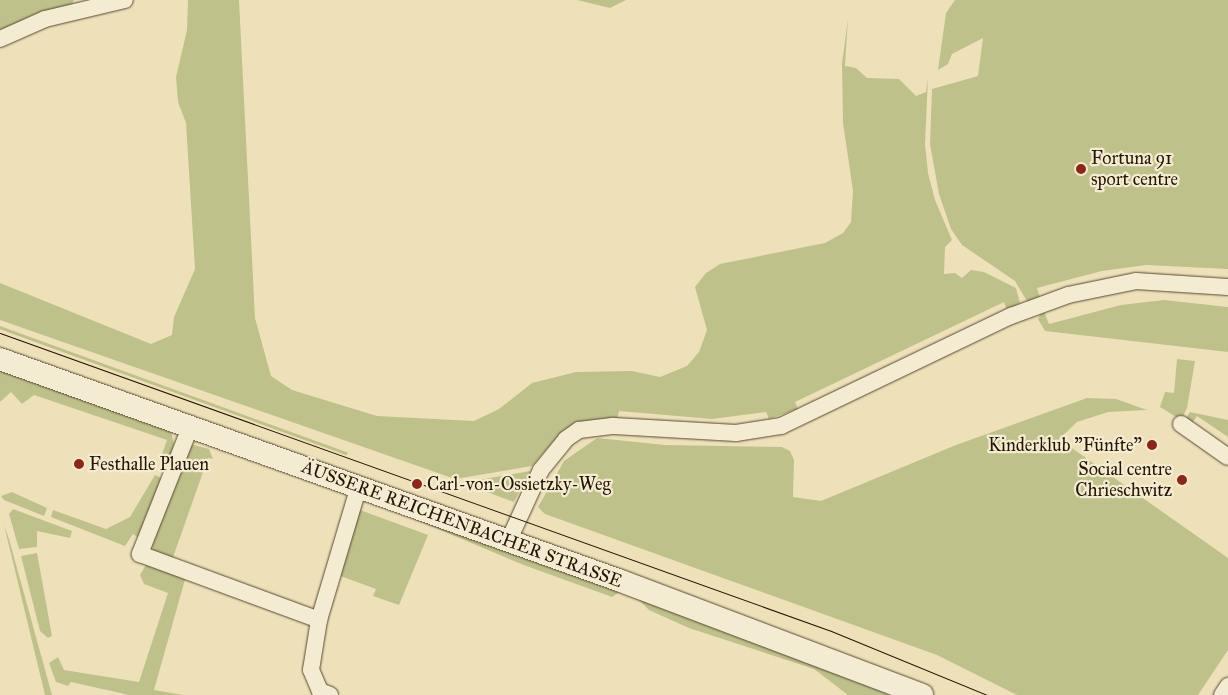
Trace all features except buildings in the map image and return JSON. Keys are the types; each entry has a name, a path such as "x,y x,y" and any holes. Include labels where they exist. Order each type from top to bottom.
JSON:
{"street":[{"path":"0,40 45,19 125,0"},
{"path":"508,542 540,472 553,452 579,430 614,426 736,433 781,426 1010,316 1068,295 1136,281 1228,287"},
{"name":"ÄUSSERE REICHENBACHER STRASSE","path":"0,359 359,486 922,695"},
{"path":"1181,424 1228,457"},
{"path":"191,425 140,554 319,620"},
{"path":"330,695 320,691 314,682 311,670 319,620 359,486"},
{"path":"1222,695 1228,686"}],"green space":[{"path":"0,0 74,0 71,6 0,35"},
{"path":"188,0 239,0 255,318 271,376 292,390 377,416 474,421 499,409 532,383 576,372 632,371 660,377 687,366 699,352 707,330 695,287 706,273 720,264 825,243 843,233 851,222 853,191 843,123 842,64 848,18 845,66 856,68 867,78 899,79 916,96 926,92 928,78 925,144 928,173 935,200 952,240 945,247 944,274 955,273 962,278 971,270 984,272 1016,288 1020,303 1007,310 1004,302 795,402 798,409 769,419 766,412 712,419 619,411 617,420 562,432 532,466 455,479 0,320 0,283 151,344 172,335 174,317 195,269 186,123 178,102 176,77 187,30"},
{"path":"577,0 626,0 610,8"},
{"name":"Fortuna 91 sport centre","path":"955,0 1228,0 1228,269 1146,265 1102,271 1037,288 1041,301 1030,306 1015,281 962,245 951,229 939,194 930,144 932,89 978,76 983,38 952,54 948,64 938,70 946,13"},
{"path":"1164,300 1228,307 1228,352 1045,331 1038,319 1043,309 1049,324 1121,305"},
{"path":"0,326 348,453 347,455 0,329"},
{"path":"1177,359 1195,361 1187,408 1181,420 1160,407 1165,392 1174,393"},
{"path":"0,370 171,432 174,444 170,457 160,460 167,440 34,395 22,404 11,392 0,402"},
{"path":"1087,398 1116,399 1147,410 1108,412 1077,422 1059,439 1228,558 1228,650 1198,695 1017,695 937,655 545,514 538,507 564,461 597,438 665,445 782,447 790,451 794,460 793,497 821,501 956,445"},
{"path":"1190,412 1228,420 1228,437 1197,416 1190,426 1184,422"},
{"path":"190,444 209,449 213,459 208,458 171,563 154,551 151,543"},
{"path":"530,471 514,502 462,483"},
{"path":"155,475 161,478 139,538 133,534 125,546 51,517 53,510 106,529 130,517"},
{"path":"12,492 47,508 44,516 4,500 1,496"},
{"path":"374,502 621,591 612,597 521,564"},
{"path":"13,509 72,531 70,538 37,531 37,547 19,549 9,514"},
{"path":"360,510 428,535 399,605 373,596 376,589 335,574"},
{"path":"4,525 9,539 52,695 45,695"},
{"path":"37,553 52,636 48,638 40,631 21,556"},
{"path":"147,563 186,576 154,690 183,695 129,695 71,682 68,686 56,682 49,663 58,657 64,670 139,682 168,593 144,584 140,575"},
{"path":"634,595 903,695 848,695 814,669 689,628 649,610"}],"tram line":[{"path":"0,333 831,631 987,695"}],"place":[{"name":"Fortuna 91 sport centre","path":"1081,169"},
{"name":"Kinderklub \"Fünfte\"","path":"1152,445"},
{"name":"Festhalle Plauen","path":"79,464"},
{"name":"Social centre Chrieschwitz","path":"1182,480"},
{"name":"Carl-von-Ossietzky-Weg","path":"417,484"}]}
